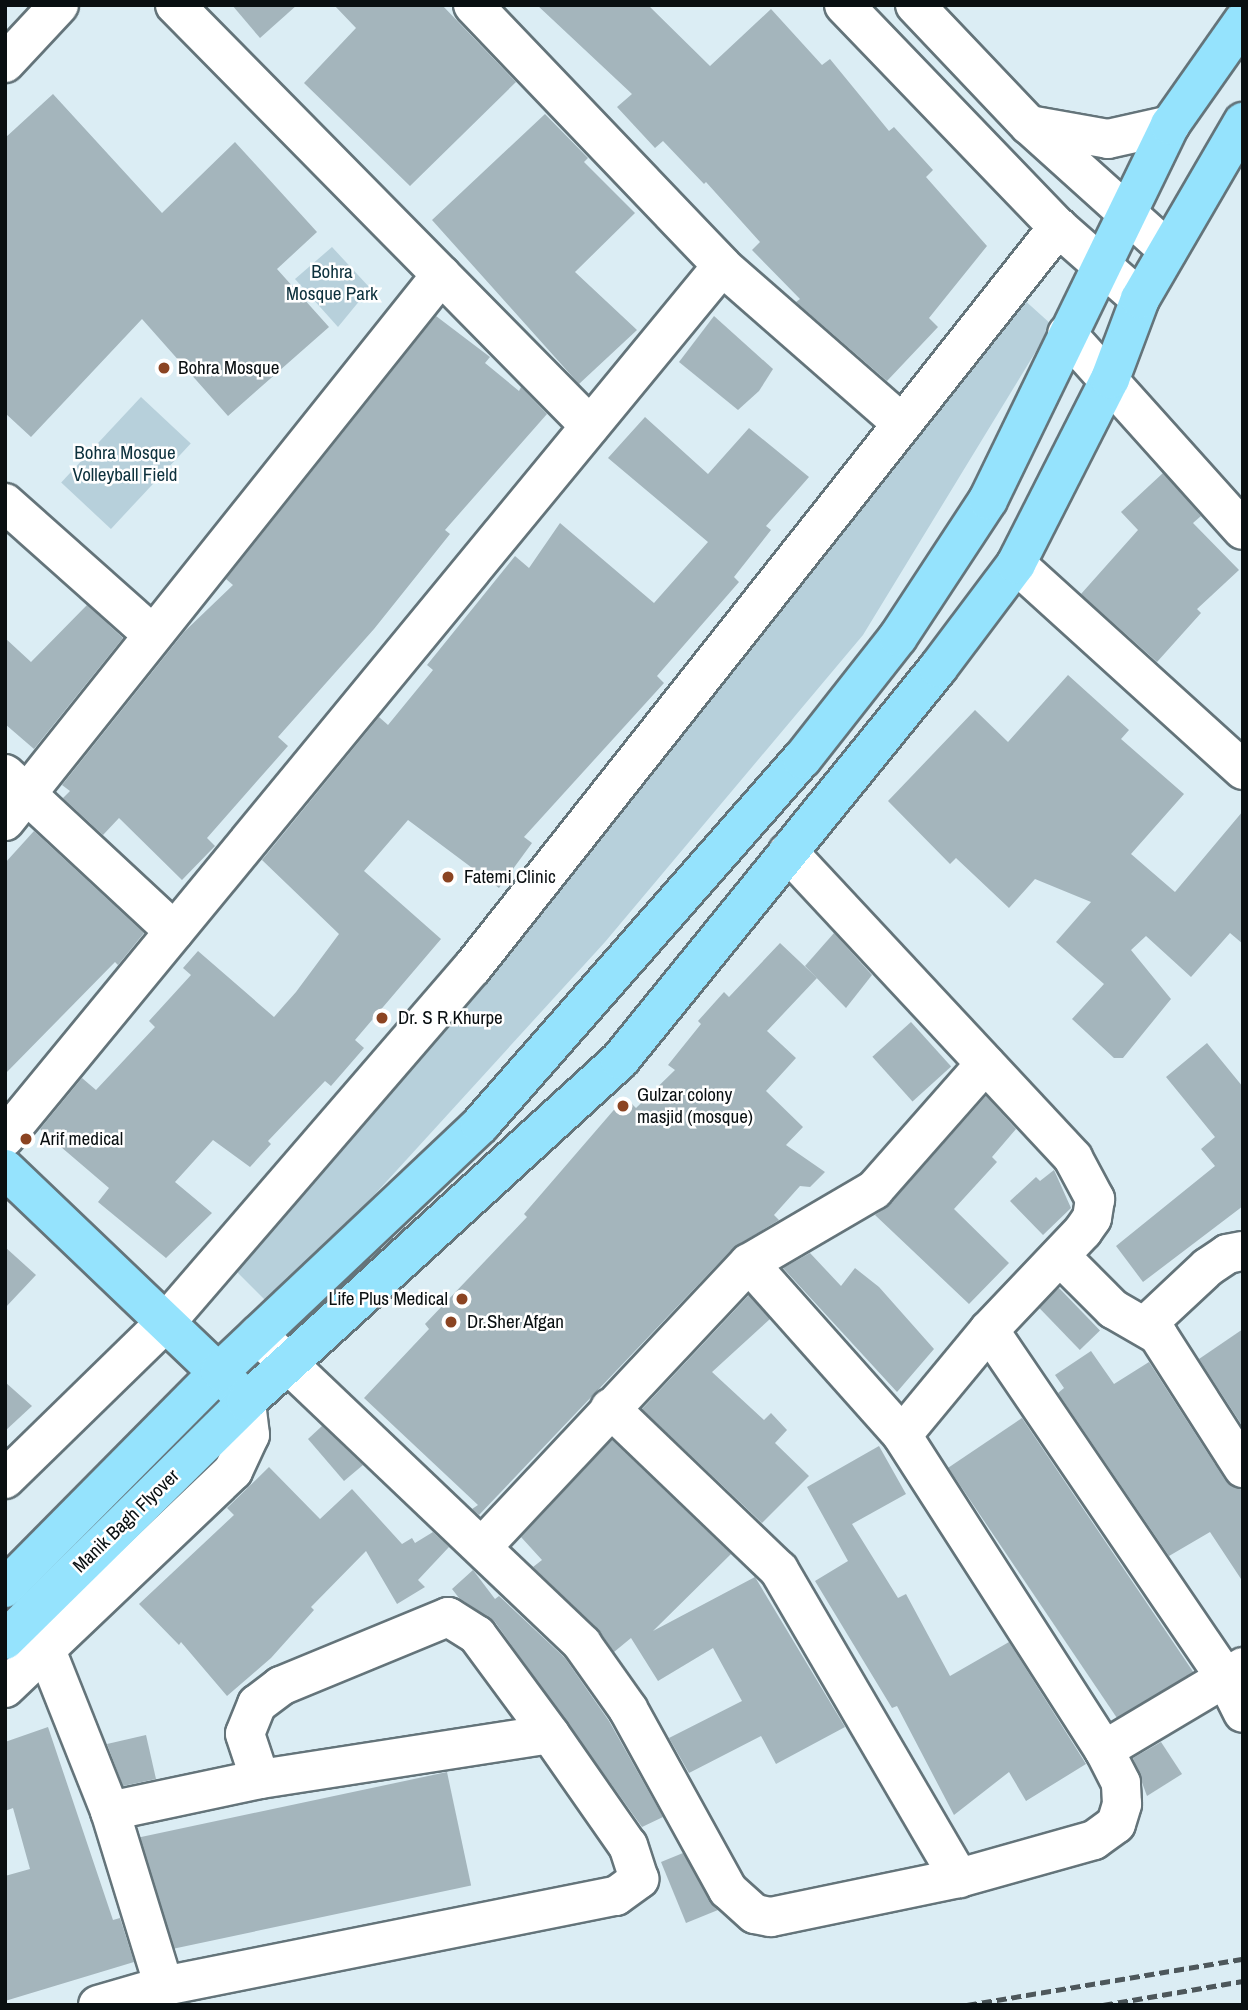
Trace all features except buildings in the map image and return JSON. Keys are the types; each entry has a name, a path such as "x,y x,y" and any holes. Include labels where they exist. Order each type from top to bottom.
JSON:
{"main road":[{"name":"Manik Bagh Flyover","path":"5,1588 220,1371 480,1125 802,759 898,637 988,500 1099,265 1170,125 1243,21"},
{"name":"Manik Bagh Flyover","path":"5,1640 246,1402 288,1367 620,1060 939,668 1016,564 1110,379 1140,299 1243,122"},
{"path":"5,1169 220,1371 246,1402"}],"street":[{"path":"5,63 59,5"},
{"path":"175,5 590,426"},
{"path":"473,5 722,265 900,422"},
{"path":"844,5 1058,227 1140,299"},
{"path":"915,5 1029,125 1124,214 1168,250"},
{"path":"1029,125 1108,139 1170,125"},
{"path":"5,1479 167,1321 472,968 900,422 1058,227"},
{"path":"5,1138 722,265"},
{"path":"174,931 12,797 152,634 441,275"},
{"path":"1068,334 1243,530"},
{"path":"5,503 152,634"},
{"path":"1016,564 1243,771"},
{"path":"788,852 1073,1158 1095,1199 1092,1218 1061,1257 989,1330 902,1435"},
{"path":"483,1546 749,1263 874,1190 985,1064"},
{"path":"1146,1325 1208,1267 1227,1254 1243,1251"},
{"path":"1061,1257 1113,1309 1146,1325 1158,1335 1243,1468"},
{"path":"258,1335 288,1367 483,1546 582,1644 608,1677 728,1890 748,1909 771,1917 959,1878 1094,1840 1116,1824 1121,1783 1104,1750 902,1435 749,1263"},
{"path":"989,1330 1234,1672 1243,1713"},
{"path":"5,1688 233,1471 250,1435 246,1402"},
{"path":"610,1408 779,1570 807,1611 959,1878"},
{"path":"98,2005 164,1986 616,1896 629,1890 639,1879 634,1856 550,1734 477,1635 448,1617 281,1686 257,1703 245,1734 260,1779"},
{"path":"46,1650 110,1811 164,1986"},
{"path":"1104,1750 1234,1672"},
{"path":"110,1811 260,1779 550,1734"}],"green space":[{"name":"Bohra Mosque Park","path":"332,247 370,288 338,327 295,279"},
{"path":"1021,297 1052,325 863,635 605,942 272,1307 230,1265 522,938 714,677"},
{"name":"Bohra Mosque Volleyball Field","path":"141,397 191,443 111,529 61,483"}],"railway":[{"path":"967,2005 1243,1959"},
{"path":"1103,2005 1243,1981"}],"place":[{"name":"Bohra Mosque","path":"164,368"},
{"name":"Fatemi Clinic","path":"448,877"},
{"name":"Dr. S R Khurpe","path":"382,1018"},
{"name":"Gulzar colony masjid (mosque)","path":"623,1106"},
{"name":"Arif medical","path":"26,1139"},
{"name":"Life Plus Medical","path":"462,1299"},
{"name":"Dr.Sher Afgan","path":"451,1322"}]}
